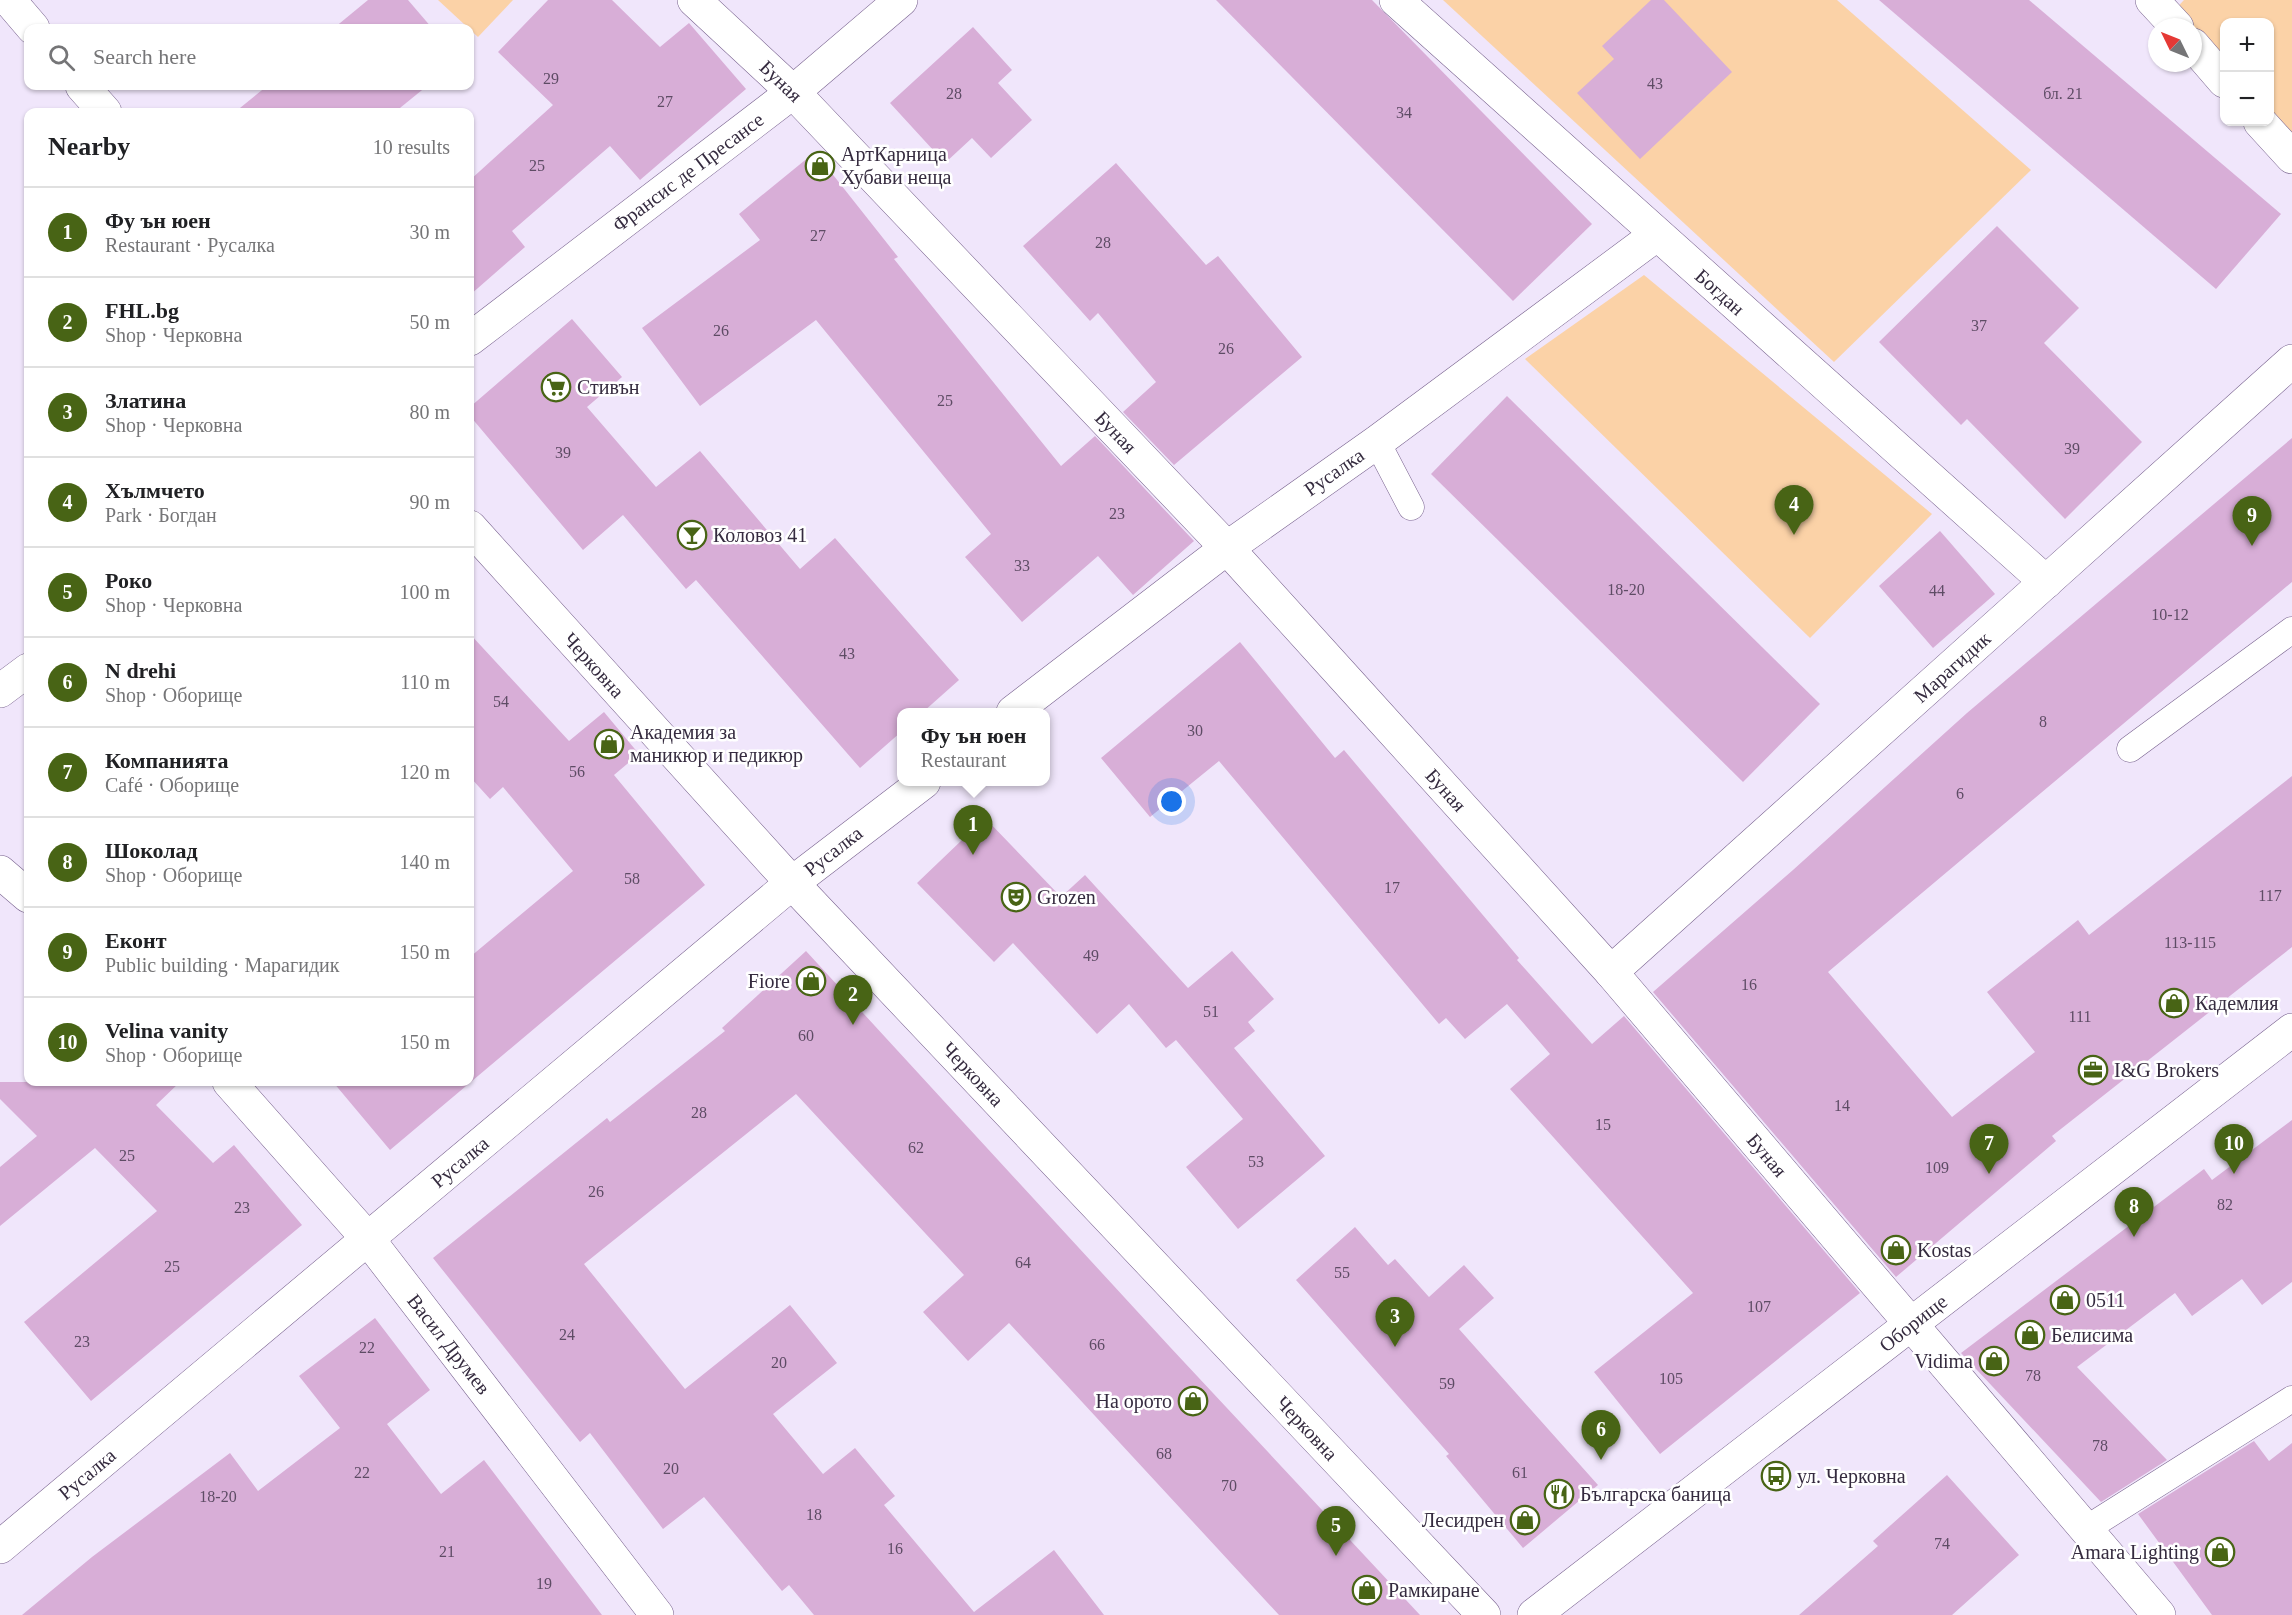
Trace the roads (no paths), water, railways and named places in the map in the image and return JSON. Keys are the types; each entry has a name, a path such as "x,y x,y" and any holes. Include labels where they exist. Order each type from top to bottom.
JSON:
{"street":[{"path":"9,0 30,24"},
{"name":"Буная","path":"694,0 793,92 1227,548 1611,972 2159,1615"},
{"name":"Франсис де Пресансе","path":"474,336 793,92 901,0"},
{"name":"Богдан","path":"1396,0 2046,582"},
{"path":"2152,0 2169,18"},
{"path":"2202,55 2220,76"},
{"path":"86,90 101,108"},
{"path":"2264,126 2291,153"},
{"name":"Русалка","path":"1018,708 1227,548 1377,442 1656,235"},
{"name":"Марагидик","path":"1611,972 2290,367"},
{"name":"Черковна","path":"474,531 792,883 1484,1615"},
{"path":"0,691 24,673"},
{"name":"Русалка","path":"0,1547 792,883 919,786"},
{"path":"0,872 24,893"},
{"name":"Оборище","path":"1534,1615 2292,1030"},
{"name":"Васил Друмев","path":"233,1086 368,1239 657,1615"}],"lane":[{"path":"1377,442 1411,507"},
{"path":"2130,749 2292,630"},
{"path":"2086,1529 2292,1399"}],"place":[{"name":"АртКарница Хубави неща","path":"820,166"},
{"name":"Стивън","path":"556,387"},
{"name":"Коловоз 41","path":"692,535"},
{"name":"Хълмчето","path":"1794,535"},
{"name":"Еконт","path":"2252,546"},
{"name":"Академия за маникюр и педикюр","path":"609,744"},
{"name":"Фу ън юен","path":"973,855"},
{"name":"Grozen","path":"1016,897"},
{"name":"Fiore","path":"811,981"},
{"name":"Кадемлия","path":"2174,1003"},
{"name":"FHL.bg","path":"853,1025"},
{"name":"I&G Brokers","path":"2093,1070"},
{"name":"Компанията","path":"1989,1174"},
{"name":"Velina vanity","path":"2234,1174"},
{"name":"Шоколад","path":"2134,1237"},
{"name":"Kostas","path":"1896,1250"},
{"name":"0511","path":"2065,1300"},
{"name":"Белисима","path":"2030,1335"},
{"name":"Златина","path":"1395,1347"},
{"name":"Vidima","path":"1994,1361"},
{"name":"На орото","path":"1193,1401"},
{"name":"N drehi","path":"1601,1460"},
{"name":"ул. Черковна","path":"1776,1476"},
{"name":"Българска баница","path":"1559,1494"},
{"name":"Лесидрен","path":"1525,1520"},
{"name":"Amara Lighting","path":"2220,1552"},
{"name":"Роко","path":"1336,1556"},
{"name":"Рамкиране","path":"1367,1590"}]}
